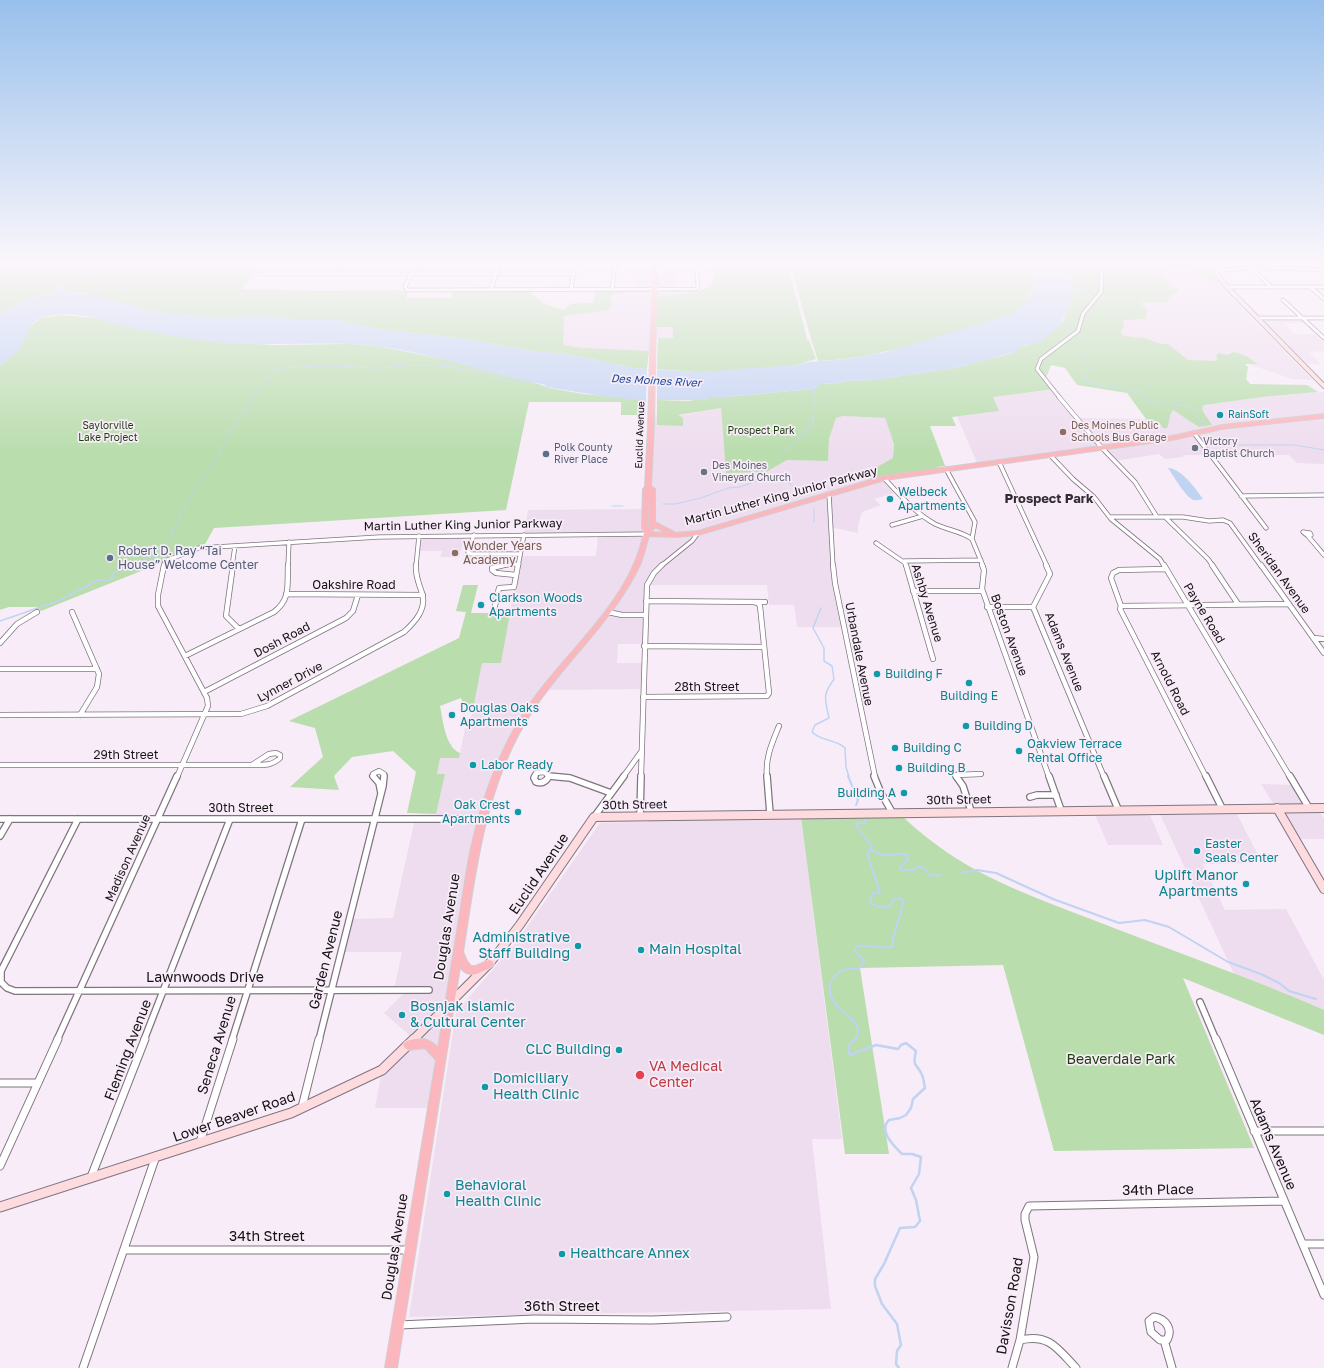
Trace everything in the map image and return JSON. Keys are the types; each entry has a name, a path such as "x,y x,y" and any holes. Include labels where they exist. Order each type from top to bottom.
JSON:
{"main road":[{"name":"Euclid Avenue","path":"647,532 645,528 646,489 648,487 653,327"},
{"name":"Martin Luther King Junior Parkway","path":"647,532 676,535 698,533 884,478 1172,438 1222,427 1324,416"},
{"name":"Euclid Avenue","path":"648,487 652,489 652,523"},
{"path":"647,532 652,528 652,523 676,535"},
{"name":"Douglas Avenue","path":"391,1368 475,848 488,798 500,768 528,712 608,612 633,571 647,532"},
{"path":"458,952 466,969 470,972 476,971 489,964"},
{"path":"408,1045 422,1042 426,1043 441,1059"}],"street":[{"path":"1079,327 1078,331 1041,360 1037,367 1039,373 1102,448 1135,482 1157,517"},
{"path":"1266,327 1324,386"},
{"path":"1312,327 1324,338"},
{"path":"1194,433 1266,528"},
{"name":"Payne Road","path":"1050,455 1073,479 1094,497 1110,517 1154,553 1166,569 1309,808"},
{"name":"Adams Avenue","path":"999,462 1050,574 1033,607 1118,809"},
{"name":"Boston Avenue","path":"946,470 975,522 976,527 972,539 984,570 982,591 1062,810"},
{"path":"884,478 923,516 934,524 965,534 972,539"},
{"name":"Urbandale Avenue","path":"829,494 831,549 835,583 844,633 873,772 892,812"},
{"path":"1241,496 1324,495"},
{"path":"892,525 923,516"},
{"path":"1110,517 1165,517 1208,559 1238,604"},
{"name":"Sheridan Avenue","path":"1165,517 1223,520 1232,524 1324,653"},
{"name":"Martin Luther King Junior Parkway","path":"169,559 199,548 289,542 419,536 647,532"},
{"path":"640,816 647,585 656,571 692,541 698,533"},
{"path":"474,535 468,549 468,552 471,554 520,554"},
{"path":"494,610 499,588 514,587 524,535"},
{"path":"419,536 416,574 423,595"},
{"path":"1308,536 1324,555"},
{"path":"185,656 278,610 285,602 289,542"},
{"name":"Ashby Avenue","path":"876,543 904,561 933,659"},
{"path":"235,546 226,616 239,629"},
{"name":"Madison Avenue","path":"0,1166 208,706 207,698 157,603 164,564 169,559"},
{"path":"904,561 981,560"},
{"path":"516,575 496,573 492,570 492,568 519,564"},
{"name":"Arnold Road","path":"1166,569 1119,570 1113,573 1111,578 1121,606 1120,609 1222,808"},
{"path":"913,591 982,591"},
{"name":"Oakshire Road","path":"286,594 423,595"},
{"name":"Dosh Road","path":"204,692 346,618 353,611 358,594"},
{"name":"Lynner Drive","path":"0,716 205,715 241,714 263,709 404,632 414,623 422,609 423,595"},
{"path":"646,601 765,602"},
{"path":"644,646 764,647 760,606 758,603 753,602"},
{"path":"1121,606 1288,604"},
{"path":"988,606 1033,607"},
{"path":"0,643 17,624 38,612"},
{"path":"72,612 99,674 97,687 80,715"},
{"path":"608,612 622,615 645,615"},
{"path":"1314,638 1324,639"},
{"name":"28th Street","path":"643,697 767,696 769,693 764,647"},
{"path":"0,669 97,669"},
{"path":"770,814 766,767 769,751 779,726"},
{"name":"Euclid Avenue","path":"450,1004 489,964 519,926 641,752"},
{"name":"29th Street","path":"0,765 273,764 279,760 280,755 270,753 252,764"},
{"path":"971,811 963,786 957,779 956,775 981,774"},
{"path":"549,776 570,778 611,793"},
{"name":"Garden Avenue","path":"302,1108 381,793"},
{"path":"1030,797 1056,795"},
{"path":"1278,808 1324,889"},
{"name":"30th Street","path":"594,817 1118,809 1324,808"},
{"name":"30th Street","path":"0,819 482,819"},
{"path":"0,836 10,819"},
{"name":"Lawnwoods Drive","path":"78,819 0,975 1,982 7,988 15,991 429,990"},
{"name":"Fleming Avenue","path":"92,1177 230,819"},
{"name":"Seneca Avenue","path":"200,1142 302,819"},
{"name":"Adams Avenue","path":"1200,1002 1324,1295"},
{"name":"Lower Beaver Road","path":"0,1207 291,1113 382,1070 450,1004"},
{"path":"0,1083 38,1083"},
{"path":"1254,1131 1324,1130"},
{"path":"84,1368 156,1156"},
{"name":"34th Place","path":"1033,1205 1284,1201"},
{"name":"Davisson Road","path":"1012,1368 1020,1340 1034,1257 1025,1214 1026,1210 1033,1205"},
{"path":"1302,1244 1324,1244"},
{"name":"34th Street","path":"124,1250 410,1250"},
{"name":"36th Street","path":"398,1324 534,1319 652,1320 727,1317"},
{"path":"1020,1340 1031,1336 1040,1337 1050,1341 1076,1368"},
{"path":"1164,1340 1172,1368"}],"shaded area":[{"path":"564,327 673,327 673,338 653,338 653,351 560,351"},
{"path":"1112,327 1260,327 1313,380 1292,379 1249,364 1133,362"},
{"path":"1271,327 1287,327 1295,334 1315,334 1324,342 1324,351 1309,352 1321,364 1307,364"},
{"path":"1052,390 1077,418 1157,419 1155,415 1182,408 1262,397 1324,392 1324,414 1214,429 1216,431 1324,419 1324,464 1297,463 1289,455 1183,455 1183,457 1165,459 1159,454 1115,461 1102,448 978,465 957,416 998,411 992,397"},
{"path":"721,408 726,473 766,472 787,460 828,461 829,439 836,418 843,416 885,418 894,444 893,458 866,473 884,478 898,492 874,499 881,505 862,512 858,525 858,533 830,527 843,627 797,627 794,605 769,605 767,585 647,585 644,644 618,644 617,663 644,663 643,689 545,690 532,706 488,798 433,1108 375,1108 382,1070 414,1039 384,1013 407,990 394,990 402,952 341,952 349,919 393,918 415,819 435,818 445,774 437,774 440,758 459,758 465,728 469,728 482,663 501,663 520,556 596,556 598,535 524,535 528,510 646,509 651,415 682,415"},
{"path":"465,535 459,557 440,557 442,551 418,551 419,536"},
{"path":"1261,784 1295,785 1309,808 1317,808 1324,819 1324,839 1295,839"},
{"path":"1234,808 1262,863 1203,864 1225,910 1286,909 1324,980 1324,1010 1234,974 1159,812 1149,813 1163,845 1108,845 1093,810"},
{"name":"VA Medical Center","path":"801,817 842,1139 812,1139 831,1309 409,1317 456,1012 515,944 600,823 648,822 648,819"}],"green space":[{"name":"Saylorville Lake Project","path":"29,327 132,327 216,342 275,345 351,344 378,346 453,361 502,375 528,380 549,388 583,394 646,400 646,415 621,415 621,402 529,402 506,510 214,528 203,548 158,564 158,562 154,563 151,567 41,611 37,607 9,607 0,610 0,366 20,348"},
{"path":"367,327 564,327 563,345 582,348 649,351 647,369 634,368 567,354 539,352 460,338"},
{"path":"656,327 804,327 807,338 805,338 809,340 816,359 796,365 732,371 696,372 657,369 658,338 673,338 673,327"},
{"path":"808,327 975,327 888,351 865,356 818,361"},
{"name":"Prospect Park","path":"1057,327 1124,327 1120,331 1123,336 1144,338 1161,344 1168,344 1188,360 1214,361 1218,359 1216,356 1219,353 1227,355 1234,352 1248,357 1257,364 1245,364 1248,367 1246,379 1250,384 1307,385 1318,392 1262,397 1204,405 1202,408 1212,425 1199,427 1173,410 1167,428 1163,428 1159,422 1146,419 1127,393 1077,385 1065,368 1051,365 1046,378 1056,389 993,397 999,411 952,417 956,426 930,426 945,466 937,467 939,471 873,481 866,473 893,458 894,444 885,418 843,416 836,418 829,439 828,461 787,460 766,472 726,473 721,408 678,415 683,418 683,426 657,425 657,400 688,401 710,397 726,397 813,389 822,383 835,384 846,381 873,380 956,368 1013,353 1021,347 1041,341"},
{"path":"463,585 478,585 471,613 510,613 501,663 482,663 474,704 464,706 461,698 440,706 448,739 455,750 460,753 459,758 440,758 437,774 445,774 436,814 407,813 416,772 393,751 352,757 334,776 339,790 290,787 323,757 315,728 289,721 459,638 466,612 456,611"},
{"name":"Beaverdale Park","path":"902,816 948,853 996,880 1046,902 1241,976 1324,1010 1324,1035 1183,978 1254,1148 1054,1151 1003,965 860,968 889,1154 845,1154 801,817"}],"water":[{"path":"0,327 31,327 18,351 0,366"},
{"name":"Des Moines River","path":"128,327 367,327 460,338 539,352 567,354 634,368 696,372 796,365 809,362 847,359 886,352 970,327 1057,327 1041,341 1023,346 1016,352 956,368 873,380 846,381 835,384 823,383 813,389 726,397 710,397 707,400 637,400 546,387 545,385 408,351 370,345 257,344 219,342 191,339"},
{"path":"1168,468 1178,471 1183,475 1203,499 1195,500 1187,495"}],"pier":[{"path":"647,367 657,367 657,402 646,402"}],"waterway":[{"path":"1061,327 1071,331"},
{"path":"1079,334 1088,345 1087,351 1082,355 1090,369 1085,376 1085,380 1091,383 1133,390 1139,392 1148,400 1154,402 1187,406 1198,412 1197,417 1205,425"},
{"path":"170,537 188,501 219,454 231,431 261,387 277,368 331,366 378,368 422,365 453,367 491,374 503,380 515,382 534,382"},
{"path":"814,387 815,394 813,398 816,406 814,409"},
{"path":"763,473 762,468 770,466 811,426 813,423 813,414"},
{"path":"1227,440 1237,445 1295,445 1324,450"},
{"path":"663,504 675,504 701,498 728,488 740,487 765,478 763,473"},
{"path":"763,473 784,480 793,486"},
{"path":"797,489 801,489 808,494"},
{"path":"612,506 623,506"},
{"path":"814,508 814,522"},
{"path":"128,566 161,553 164,547"},
{"path":"0,621 58,601 98,580 106,581 112,578 114,573 128,566"},
{"path":"821,608 813,628 824,648 824,661 832,666 834,679 826,694 826,706 829,718 815,725 812,732 845,748 846,767 849,777"},
{"path":"848,776 858,800 856,805"},
{"path":"854,1040 858,1032 856,1024 836,1005 832,999 830,990 831,983 835,975 838,973 846,969 859,969 864,961 855,951 856,947 865,945 883,948 893,946 892,942 904,901 901,898 894,899 891,905 885,908 871,904 870,898 873,893 880,892 867,854 872,846 855,824 866,823 865,820"},
{"path":"870,850 883,855 906,854 908,860 900,867 901,870 914,870 917,866 924,868 930,876 941,875"},
{"path":"962,873 977,870 996,873 1053,899 1119,923 1145,920 1169,927 1228,962 1261,974 1279,983 1289,991 1316,999"},
{"path":"855,1039 848,1047 850,1055 876,1045 898,1049 901,1045 906,1043 916,1051 915,1063 923,1077 925,1088 913,1099 911,1108 906,1115 889,1120 885,1129 888,1138 902,1154 912,1154 921,1157 919,1174 911,1188 916,1200 920,1221 915,1227 900,1228 884,1264 875,1279 875,1286 882,1304 897,1324 901,1345 897,1351 896,1364 899,1368"}],"place":[{"name":"RainSoft","path":"1220,415"},
{"name":"Des Moines Public Schools Bus Garage","path":"1063,432"},
{"name":"Victory Baptist Church","path":"1195,448"},
{"name":"Polk County River Place","path":"546,454"},
{"name":"Des Moines Vineyard Church","path":"704,472"},
{"name":"Welbeck Apartments","path":"890,499"},
{"name":"Wonder Years Academy","path":"455,553"},
{"name":"Robert D. Ray “Tai House” Welcome Center","path":"110,558"},
{"name":"Clarkson Woods Apartments","path":"481,605"},
{"name":"Building F","path":"877,674"},
{"name":"Building E","path":"969,683"},
{"name":"Douglas Oaks Apartments","path":"452,715"},
{"name":"Building D","path":"966,726"},
{"name":"Building C","path":"895,748"},
{"name":"Oakview Terrace Rental Office","path":"1019,751"},
{"name":"Labor Ready","path":"473,765"},
{"name":"Building B","path":"899,768"},
{"name":"Building A","path":"904,793"},
{"name":"Oak Crest Apartments","path":"518,812"},
{"name":"Easter Seals Center","path":"1197,851"},
{"name":"Uplift Manor Apartments","path":"1246,884"},
{"name":"Administrative Staff Building","path":"578,946"},
{"name":"Main Hospital","path":"641,950"},
{"name":"Bosnjak Islamic & Cultural Center","path":"402,1015"},
{"name":"CLC Building","path":"619,1050"},
{"name":"VA Medical Center","path":"640,1075"},
{"name":"Domiciliary Health Clinic","path":"485,1087"},
{"name":"Behavioral Health Clinic","path":"447,1194"},
{"name":"Healthcare Annex","path":"562,1254"}],"district":[{"name":"Prospect Park","path":"1049,499"}]}
